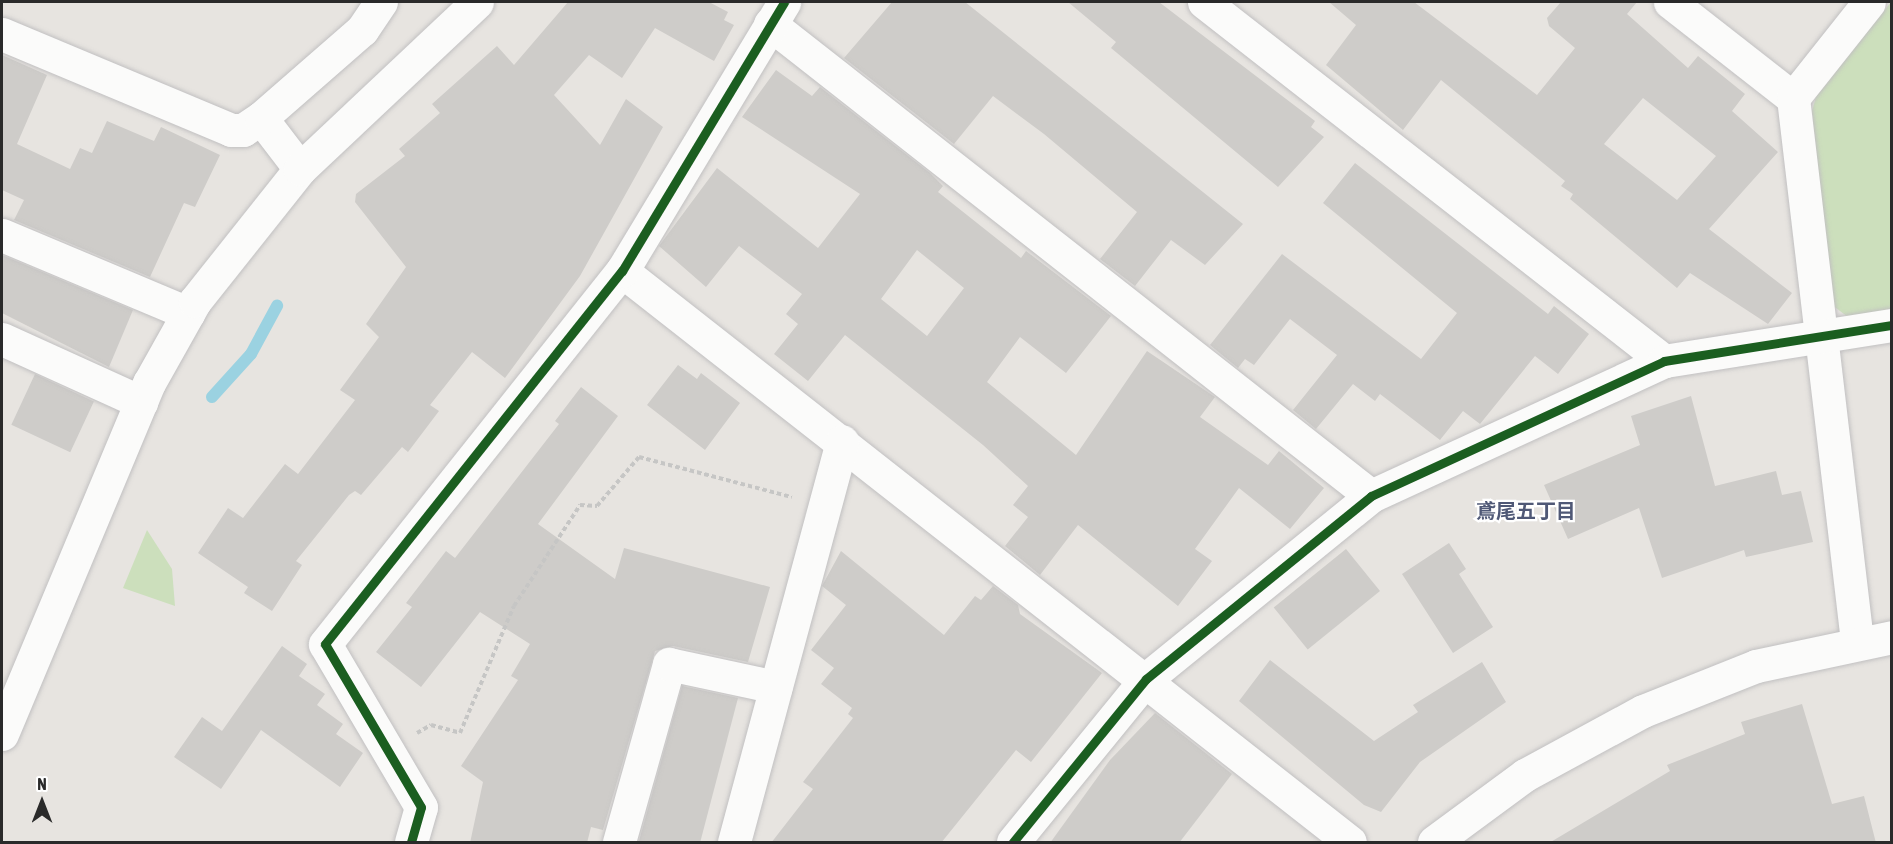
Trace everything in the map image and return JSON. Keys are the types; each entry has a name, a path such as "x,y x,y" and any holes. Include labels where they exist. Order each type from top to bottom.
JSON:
{"street":[{"path":"2,34 231,130 243,130 261,118 362,30 381,2"},
{"path":"2,734 141,402 188,313 300,169 477,2"},
{"path":"1204,2 1664,361"},
{"path":"1670,2 1793,98 1823,337 1857,641"},
{"path":"1793,98 1869,2"},
{"path":"411,843 421,807 325,644 622,271 777,13 1371,496"},
{"path":"261,118 300,169"},
{"path":"2,235 188,313"},
{"path":"622,271 1146,679 1350,843"},
{"path":"1013,843 1146,679 1371,496 1664,361 1892,325"},
{"path":"2,339 141,402"},
{"path":"734,843 842,441"},
{"path":"1434,843 1525,775 1643,711 1756,666 1857,641 1892,637"},
{"path":"619,843 669,664 776,687"}],"path":[{"path":"387,750 431,725 460,733 513,606 580,505 597,506 639,457 824,505"}],"green space":[{"path":"1891,2 1891,310 1848,317 1832,305 1812,111 1816,97"},
{"path":"147,530 172,569 175,606 123,588"}],"building":[{"path":"568,2 709,2 728,12 724,20 734,25 714,61 655,28 622,78 589,55 554,95 600,145 626,99 663,127 580,276 505,378 472,352 430,405 439,411 408,452 402,447 361,495 355,491 349,495 296,561 302,565 272,611 244,593 248,587 198,553 228,508 243,518 285,464 298,474 355,400 340,390 379,337 366,324 406,267 355,202 356,194 405,156 399,149 440,113 432,104 497,46 514,65"},
{"path":"892,2 965,2 1243,224 1205,265 1171,240 1135,286 1100,259 1137,212 1044,134 993,96 954,144 844,58"},
{"path":"1068,2 1159,2 1315,121 1311,127 1324,137 1278,187 1111,48 1116,42"},
{"path":"1329,2 1414,2 1537,95 1575,48 1549,26 1547,18 1561,2 1637,2 1627,14 1688,68 1698,56 1745,94 1732,111 1778,152 1709,229 1792,293 1768,324 1690,273 1677,288 1570,199 1573,194 1561,186 1565,181 1441,80 1403,130 1326,65 1356,25","holes":["1643,98 1716,156 1677,200 1604,144"]},
{"path":"2,55 47,75 17,144 70,169 80,148 92,153 107,121 154,141 161,127 220,155 195,207 184,203 150,277 14,220 24,200 2,190"},
{"path":"776,70 812,96 820,87 930,173 943,186 938,192 1021,258 1026,251 1111,316 1066,373 1020,337 987,382 1076,455 1147,351 1215,397 1200,417 1268,465 1279,451 1324,488 1290,529 1239,488 1195,549 1212,561 1178,606 1078,525 1040,575 1005,546 1028,517 1013,505 1028,486 983,445 845,335 808,381 774,354 798,324 786,314 802,294 739,246 706,287 659,246 717,168 818,248 860,194 742,117","holes":["917,250 964,288 927,336 881,299"]},
{"path":"1355,163 1548,314 1554,306 1589,334 1558,374 1535,356 1480,424 1463,411 1440,440 1380,394 1375,401 1353,384 1316,429 1293,410 1337,355 1290,319 1254,365 1245,359 1238,368 1210,345 1282,254 1421,359 1457,313 1323,203"},
{"path":"2,255 133,310 109,367 2,313"},
{"path":"678,365 697,379 701,373 740,403 705,450 647,405"},
{"path":"35,374 94,401 70,452 11,425"},
{"path":"581,387 618,416 538,524 615,579 624,548 770,587 748,662 673,646 655,651 603,830 591,827 587,843 470,843 483,782 461,766 518,680 511,676 530,644 480,612 421,687 376,652 412,607 406,603 446,551 455,558 559,424 555,421"},
{"path":"1691,396 1715,486 1776,471 1782,495 1801,491 1813,542 1746,557 1744,550 1662,578 1639,508 1568,539 1544,485 1640,445 1631,416"},
{"path":"1449,543 1466,569 1459,574 1493,627 1453,653 1402,574"},
{"path":"1346,549 1380,591 1308,649 1274,608"},
{"path":"841,551 944,635 975,596 981,600 993,586 1018,605 1020,614 1102,673 1031,762 1016,750 941,843 771,843 813,789 803,782 853,718 848,714 852,708 821,684 834,668 811,650 846,605 822,586"},
{"path":"282,646 307,664 299,676 325,694 317,705 343,724 336,734 363,753 340,787 261,730 221,789 174,757 202,717 222,731"},
{"path":"1270,660 1374,741 1418,712 1413,705 1482,662 1506,702 1420,762 1381,812 1364,805 1239,701"},
{"path":"682,686 738,698 700,843 644,843 639,841"},
{"path":"1802,704 1832,804 1864,796 1876,843 1549,843 1670,771 1667,765 1745,734 1741,722"},
{"path":"1155,713 1232,774 1179,843 1050,843 1110,760"}],"waterway":[{"path":"212,397 251,354 277,306"}],"cycle path":[{"path":"411,842 421,807 325,644 622,271 784,2"},
{"path":"1013,842 1146,679 1371,496 1664,361 1892,325"}],"district":[{"name":"鳶尾五丁目","path":"1526,510"}]}
